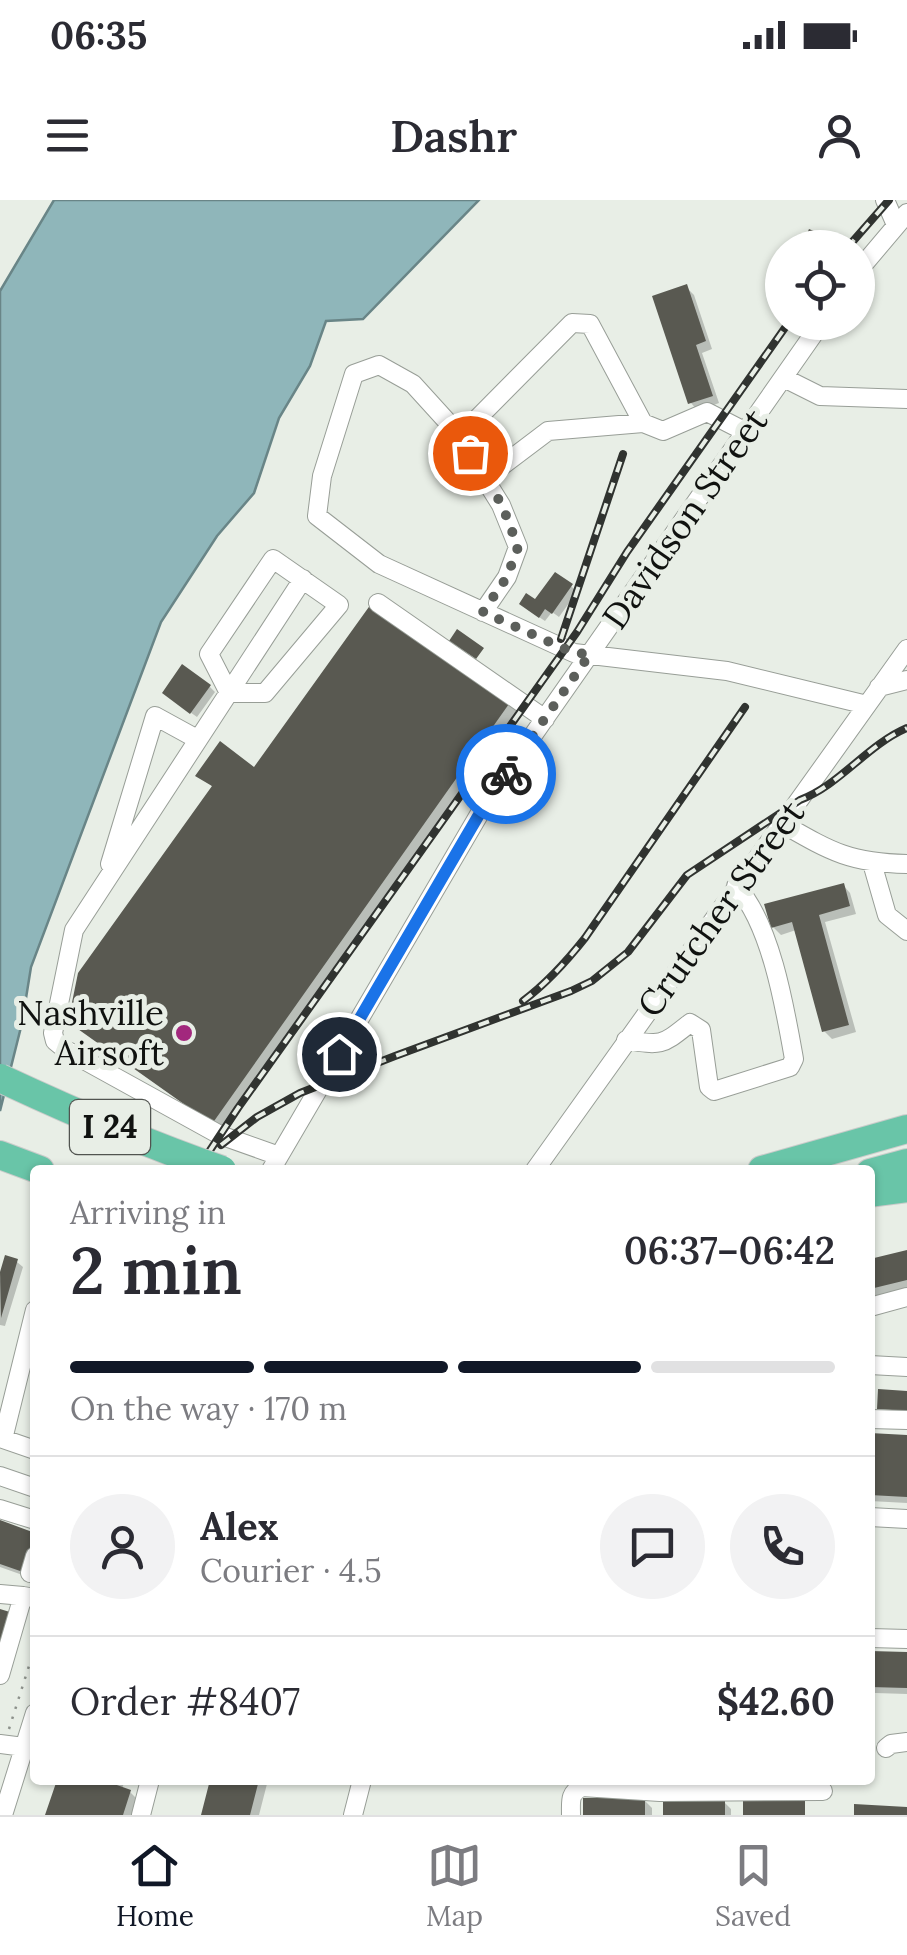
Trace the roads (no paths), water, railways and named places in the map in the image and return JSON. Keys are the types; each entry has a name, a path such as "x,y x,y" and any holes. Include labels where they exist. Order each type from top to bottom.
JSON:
{"highway":[{"name":"I 24","path":"0,1078 207,1165"},
{"path":"780,1165 907,1129"},
{"name":"I 24","path":"0,1155 30,1166"},
{"path":"875,1173 907,1163"},
{"path":"875,1192 907,1188"}],"street":[{"path":"875,251 904,217 885,200"},
{"path":"458,437 572,324 590,324 643,423"},
{"name":"Davidson Street","path":"275,1163 487,801 810,340"},
{"path":"483,612 507,577 518,547 502,505 458,437 413,384 379,365 354,374 322,476 317,516 379,564 483,612 574,653 728,671 867,705"},
{"path":"784,378 820,396 907,399"},
{"path":"486,478 548,431 643,423 663,431 707,412 746,432"},
{"path":"273,559 339,605 266,693 228,693 209,654 273,559"},
{"path":"275,1163 66,1050 55,1041 53,1033 74,930 303,579"},
{"path":"378,603 545,718"},
{"name":"Crutcher Street","path":"538,1165 907,648"},
{"path":"880,688 907,680"},
{"path":"102,888 155,716 197,740"},
{"path":"780,823 834,853 872,863 907,864"},
{"path":"872,863 887,915 907,932"},
{"path":"626,1040 656,1045 668,1041 690,1023 700,1030 709,1088 714,1091 790,1067 794,1059 777,974 746,898 736,886"},
{"path":"875,1306 907,1297"},
{"path":"30,1330 3,1439 30,1448"},
{"path":"875,1366 907,1368"},
{"path":"875,1419 907,1420"},
{"path":"0,1476 30,1486"},
{"path":"0,1509 30,1518"},
{"path":"875,1517 907,1519"},
{"path":"0,1594 29,1597 0,1676"},
{"path":"875,1638 907,1640"},
{"path":"3,1815 30,1728"},
{"path":"886,1748 907,1742"},
{"path":"2,1744 24,1747"},
{"path":"140,1815 149,1785"},
{"path":"354,1815 361,1785"},
{"path":"571,1815 571,1797 582,1787 660,1792 823,1791"}],"water":[{"path":"54,200 479,200 363,319 326,321 310,366 279,418 254,493 217,536 161,622 31,967 0,1111 0,291"}],"railway":[{"path":"863,230 889,200"},
{"path":"200,1165 577,632 627,552 776,340"},
{"path":"561,639 623,454"},
{"path":"523,1001 556,972 585,938 745,707"},
{"path":"221,1145 257,1117 300,1093 592,981 628,952 687,875 828,785 879,744 907,728"}],"place":[{"name":"Nashville Airsoft","path":"184,1033"}]}
